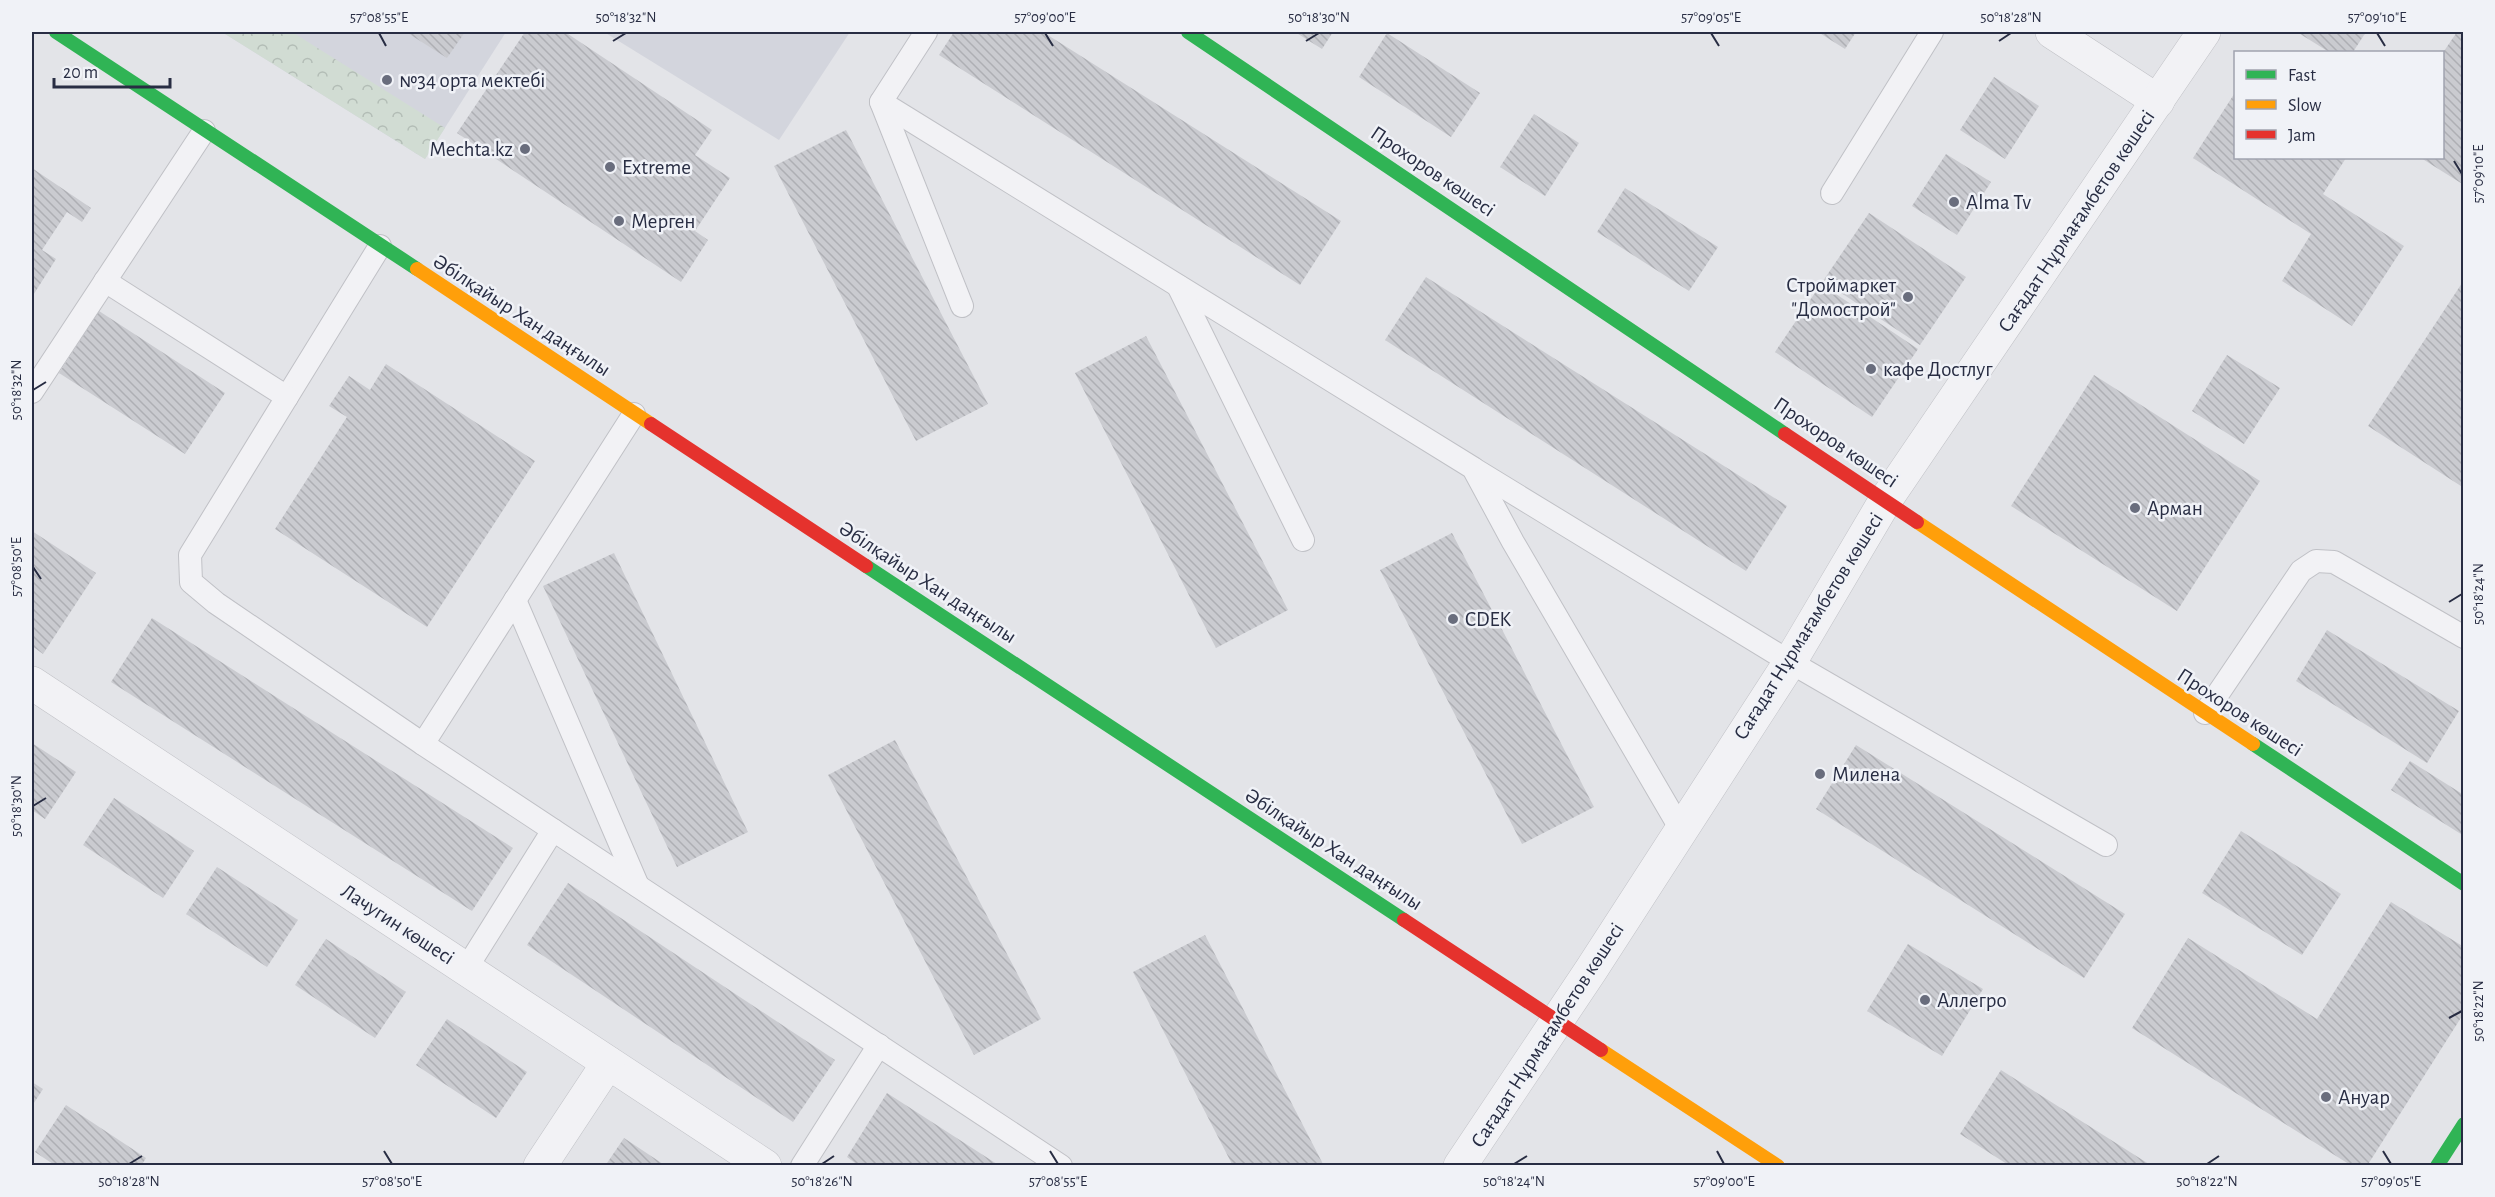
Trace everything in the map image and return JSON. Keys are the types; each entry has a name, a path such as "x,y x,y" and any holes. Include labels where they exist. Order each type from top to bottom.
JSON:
{"street":[{"name":"Әбілқайыр Хан даңғылы","path":"56,32 1778,1166"},
{"name":"Прохоров көшесі","path":"1188,32 1885,501 2463,884"},
{"path":"2052,32 2158,101"},
{"name":"Сағадат Нұрмағамбетов көшесі","path":"1460,1166 1790,662 1885,501 2204,32"},
{"name":"Лачугин көшесі","path":"32,683 765,1166"},
{"path":"540,1166 608,1063"},
{"path":"2437,1166 2463,1124"}],"lane":[{"path":"881,102 926,32"},
{"path":"1832,193 1932,32"},
{"path":"881,102 1790,662 2106,845"},
{"path":"881,102 962,306"},
{"path":"32,392 204,131"},
{"path":"380,246 190,555 191,582 216,603 423,744 1061,1166"},
{"path":"105,281 287,397"},
{"path":"1177,285 1303,540"},
{"path":"423,744 634,414"},
{"path":"1473,468 1680,828"},
{"path":"2205,714 2301,571 2316,561 2334,562 2463,637"},
{"path":"515,600 638,886"},
{"path":"466,969 553,830"},
{"path":"802,1166 879,1045"}],"shaded area":[{"name":"№34 орта мектебі","path":"222,32 506,32 425,159"},
{"path":"604,32 850,32 779,140"}],"green space":[{"path":"222,32 292,32 445,128 425,159"}],"building":[{"path":"406,32 465,32 447,58"},
{"name":"Extreme","path":"525,32 565,32 712,130 695,155 730,178 695,231 708,240 681,282 457,133"},
{"path":"954,32 1043,32 1341,221 1300,285 939,55"},
{"path":"1295,32 1333,32 1322,49"},
{"path":"1818,32 1856,32 1845,49"},
{"path":"2297,32 2366,32 2354,51 2327,51"},
{"path":"2457,32 2464,32 2464,185 2423,159 2444,159 2444,51"},
{"path":"1387,33 1480,93 1451,137 1359,77"},
{"path":"1994,77 2039,106 2005,159 1960,130"},
{"path":"2234,94 2234,159 2345,159 2323,194 2404,246 2352,326 2282,281 2311,234 2193,158"},
{"path":"1534,114 1579,143 1545,196 1500,167"},
{"path":"846,130 988,404 916,441 774,166"},
{"path":"1946,154 1991,182 1957,235 1912,206"},
{"path":"32,168 91,208 82,222 67,212 42,250 56,259 32,297"},
{"path":"1625,188 1718,247 1689,291 1597,232"},
{"path":"1869,213 1966,277 1920,345 1823,281"},
{"path":"1426,277 1787,506 1746,571 1385,340"},
{"path":"2464,280 2464,488 2368,426"},
{"path":"1821,284 1918,349 1872,417 1775,352"},
{"path":"99,311 225,393 185,454 59,373"},
{"path":"1146,336 1288,610 1216,648 1075,373"},
{"path":"2227,355 2280,388 2244,444 2192,411"},
{"path":"386,364 535,461 427,627 275,529 347,417 329,406 349,376 370,390"},
{"path":"2094,375 2260,481 2177,611 2011,506"},
{"path":"32,531 96,573 43,654 32,646"},
{"path":"1452,533 1594,807 1522,844 1380,570"},
{"path":"614,553 748,832 677,867 543,586"},
{"path":"152,618 513,848 472,911 111,682"},
{"path":"2327,630 2459,711 2427,763 2296,681"},
{"path":"895,740 1041,1019 974,1055 828,775"},
{"path":"32,743 76,772 45,819 32,810"},
{"path":"1856,745 2125,914 2084,978 1816,809"},
{"path":"2410,761 2464,795 2464,836 2391,790"},
{"path":"114,798 194,851 163,898 83,845"},
{"path":"2241,831 2341,894 2302,955 2202,893"},
{"path":"217,867 298,920 267,967 186,914"},
{"path":"568,883 835,1060 793,1122 527,945"},
{"name":"Ануар","path":"2391,902 2464,947 2464,1013 2367,1166 2352,1166 2132,1028 2188,938 2317,1019"},
{"path":"1205,935 1324,1166 1233,1166 1133,972"},
{"path":"326,939 406,992 375,1038 295,985"},
{"name":"Аллегро","path":"1908,944 1983,989 1942,1056 1867,1011"},
{"path":"447,1019 527,1072 496,1118 416,1065"},
{"path":"2001,1070 2152,1166 2010,1166 1960,1134"},
{"path":"32,1082 43,1089 32,1106"},
{"path":"887,1093 1000,1166 859,1166 847,1157"},
{"path":"66,1105 146,1158 141,1166 56,1166 35,1152"},
{"path":"624,1138 666,1166 605,1166"}],"traffic: fast":[{"path":"56,32 417,269"},
{"path":"1188,32 1785,434"},
{"path":"866,566 1404,920"},
{"path":"2253,744 2464,884"},
{"path":"2437,1166 2464,1124"}],"traffic: slow":[{"path":"417,269 651,424"},
{"path":"1917,522 2253,744"},
{"path":"1601,1050 1778,1166"}],"traffic: jam":[{"path":"651,424 866,566"},
{"path":"1785,434 1917,522"},
{"path":"1404,920 1601,1050"}],"place":[{"name":"№34 орта мектебі","path":"387,80"},
{"name":"Mechta.kz","path":"525,149"},
{"name":"Extreme","path":"610,167"},
{"name":"Alma Tv","path":"1954,202"},
{"name":"Мерген","path":"619,221"},
{"name":"Строймаркет \"Домострой\"","path":"1908,297"},
{"name":"кафе Достлуг","path":"1871,369"},
{"name":"Арман","path":"2135,508"},
{"name":"CDEK","path":"1453,619"},
{"name":"Милена","path":"1820,774"},
{"name":"Аллегро","path":"1925,1000"},
{"name":"Ануар","path":"2326,1097"}]}
